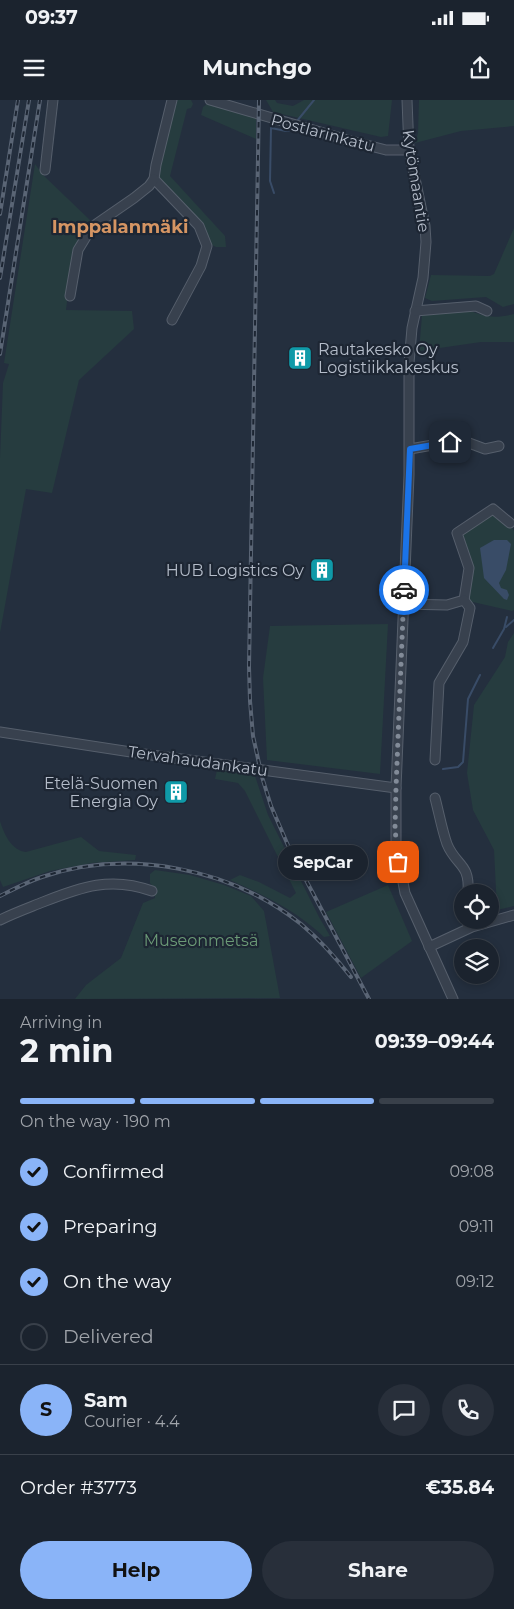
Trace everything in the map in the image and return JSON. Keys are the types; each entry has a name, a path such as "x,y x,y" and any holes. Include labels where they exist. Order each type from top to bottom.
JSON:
{"street":[{"path":"45,170 53,100"},
{"path":"70,296 78,250 92,227 134,198 149,186 154,179 172,100"},
{"name":"Postlarinkatu","path":"210,100 351,142 386,150 408,150"},
{"name":"Kytömaantie","path":"407,100 408,150 425,226 426,242 422,278 412,328 409,364 410,449 396,788 396,846 401,877 412,910 453,999"},
{"path":"154,179 199,226 208,246 201,266 172,320"},
{"path":"415,311 476,306 487,311"},
{"path":"410,449 461,440 485,449 499,446"},
{"path":"435,760 439,683 463,642 470,608 464,600 469,568 457,533 493,509 510,523"},
{"path":"403,604 447,605 464,600"},
{"name":"Tervahaudankatu","path":"0,732 144,754 396,788"},
{"path":"435,798 448,845 468,874 468,884"},
{"path":"0,920 78,888 100,884 121,884 152,891"},
{"path":"499,918 514,915"},
{"path":"429,947 458,929"}],"green space":[{"path":"178,100 191,100 193,104 191,108 187,109 170,176 225,236 226,247 216,247 210,244 157,178 174,102"},
{"path":"266,100 275,100 277,103 293,106 304,100 392,100 388,136 381,137 273,112"},
{"path":"419,100 514,100 514,126 461,131 415,143 418,133"},
{"path":"207,104 214,104 256,118 256,139 201,115 203,107"},
{"path":"35,164 43,175 92,222 82,230 73,252 66,310 132,311 134,329 79,380 52,493 26,489 0,633 0,458 3,383 9,364 4,363"},
{"path":"514,228 514,304 503,307 486,297 432,301 425,298 431,275 490,276 494,274"},
{"path":"471,311 492,317 514,314 514,342 481,342 419,351 422,315"},
{"path":"493,509 511,525 514,531 514,610 512,611 464,600 469,568 457,533"},
{"path":"388,624 380,774 267,760 263,678 270,626"},
{"path":"514,633 514,906 499,910 499,884 496,884 494,850 473,810 467,773 474,705 505,657 508,642"},
{"path":"217,770 255,776 268,815 330,936 324,937 280,904 230,880 240,875 259,882 290,898 296,893 245,791 238,783 215,779"},
{"path":"0,821 9,841 21,851 26,852 81,837 99,851 136,855 135,860 92,863 50,871 3,887 0,880"},
{"name":"Museonmetsä","path":"155,870 190,875 224,885 251,896 264,911 280,998 75,999 86,985 121,958 143,903 155,898 154,888 150,883 150,874"},
{"path":"388,885 412,941 361,978 326,912"}],"water":[{"path":"494,540 507,540 511,544 506,570 499,583 501,588 507,590 509,595 507,600 484,578 480,548"}],"waterway":[{"path":"297,121 314,100"},
{"path":"274,193 270,181 271,128 291,130"},
{"path":"493,648 504,629 507,617"},
{"path":"506,627 514,620"},
{"path":"443,769 458,767 463,762 468,699 480,675"}],"railway":[{"path":"0,214 18,100"},
{"path":"0,278 29,100"},
{"path":"0,354 40,100"},
{"path":"259,100 249,667 253,736 271,806 290,850 369,999"},
{"path":"0,896 36,879 75,868 109,864 143,864 178,869 211,877 243,889 273,905 308,930 328,949 351,977"}],"way so far":[{"path":"398,862 395,828 404,590"}],"place":[{"name":"Rautakesko Oy Logistiikkakeskus","path":"300,358"},
{"name":"HUB Logistics Oy","path":"322,570"},
{"name":"Etelä-Suomen Energia Oy","path":"176,792"},
{"name":"SepCar","path":"398,862"}],"district":[{"name":"Imppalanmäki","path":"120,227"}],"route":[{"path":"404,590 410,449 450,442"}]}
